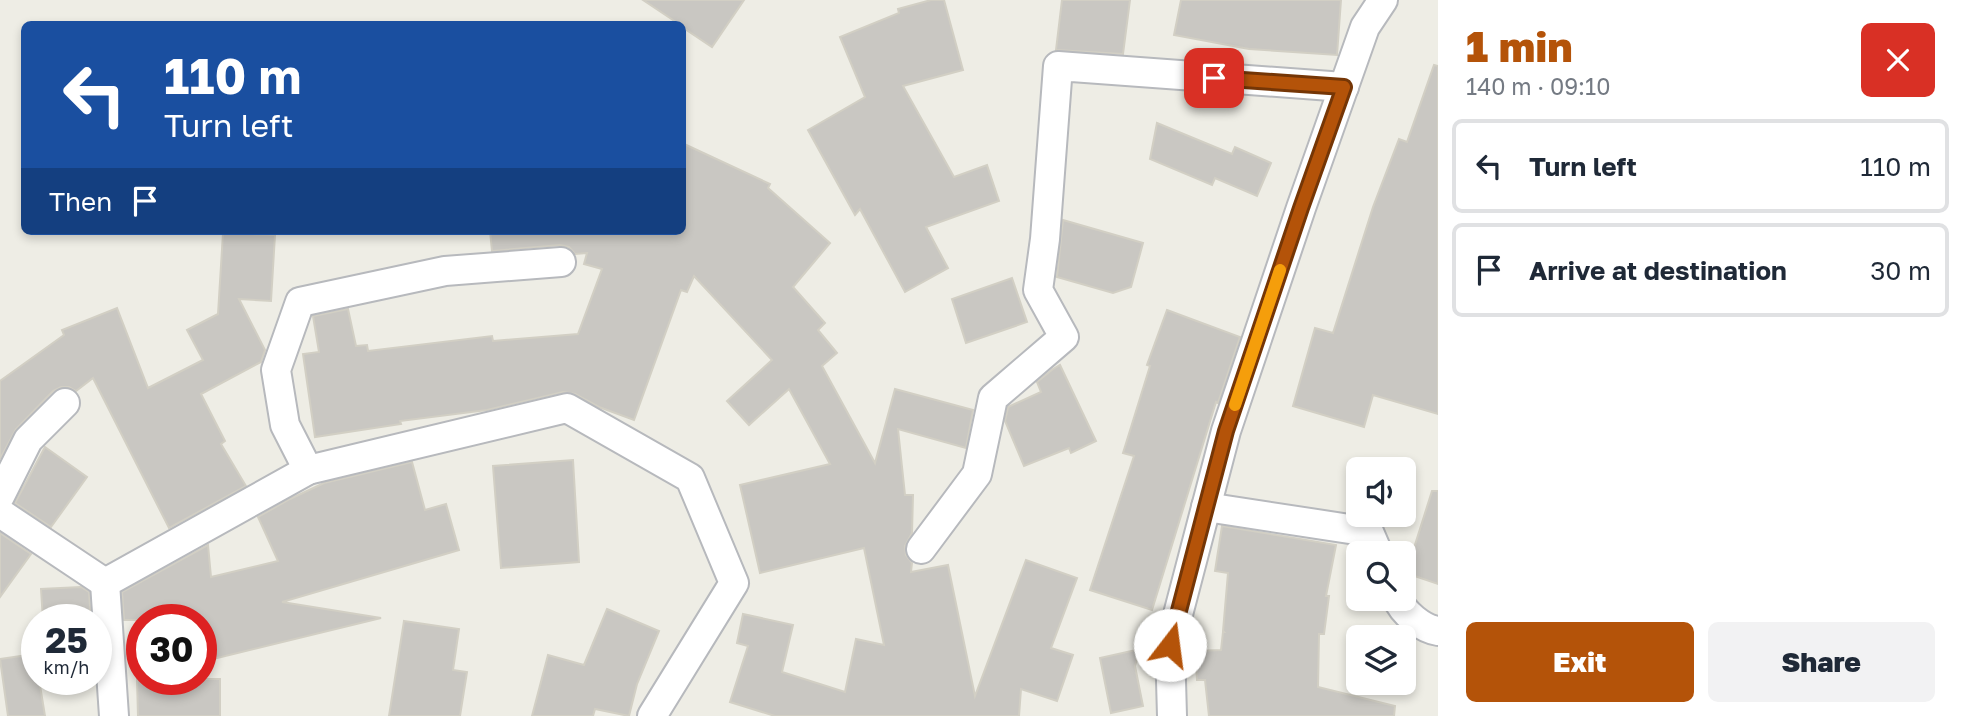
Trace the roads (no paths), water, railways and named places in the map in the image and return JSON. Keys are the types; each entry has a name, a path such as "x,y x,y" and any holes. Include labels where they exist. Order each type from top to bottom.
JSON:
{"street":[{"path":"1172,716 1170,645 1226,431 1365,27 1383,0"},
{"path":"921,549 976,474 993,398 1064,337 1038,290 1045,239 1058,66 1344,87"},
{"path":"308,470 285,425 276,370 300,302 445,271 561,262"},
{"path":"0,496 28,440 65,403"},
{"path":"105,583 308,470 568,408 690,478 734,583 652,716"},
{"path":"1206,508 1370,532 1373,541"},
{"path":"0,513 105,583"},
{"path":"105,583 114,716"},
{"path":"1407,611 1428,629 1438,631"}]}
